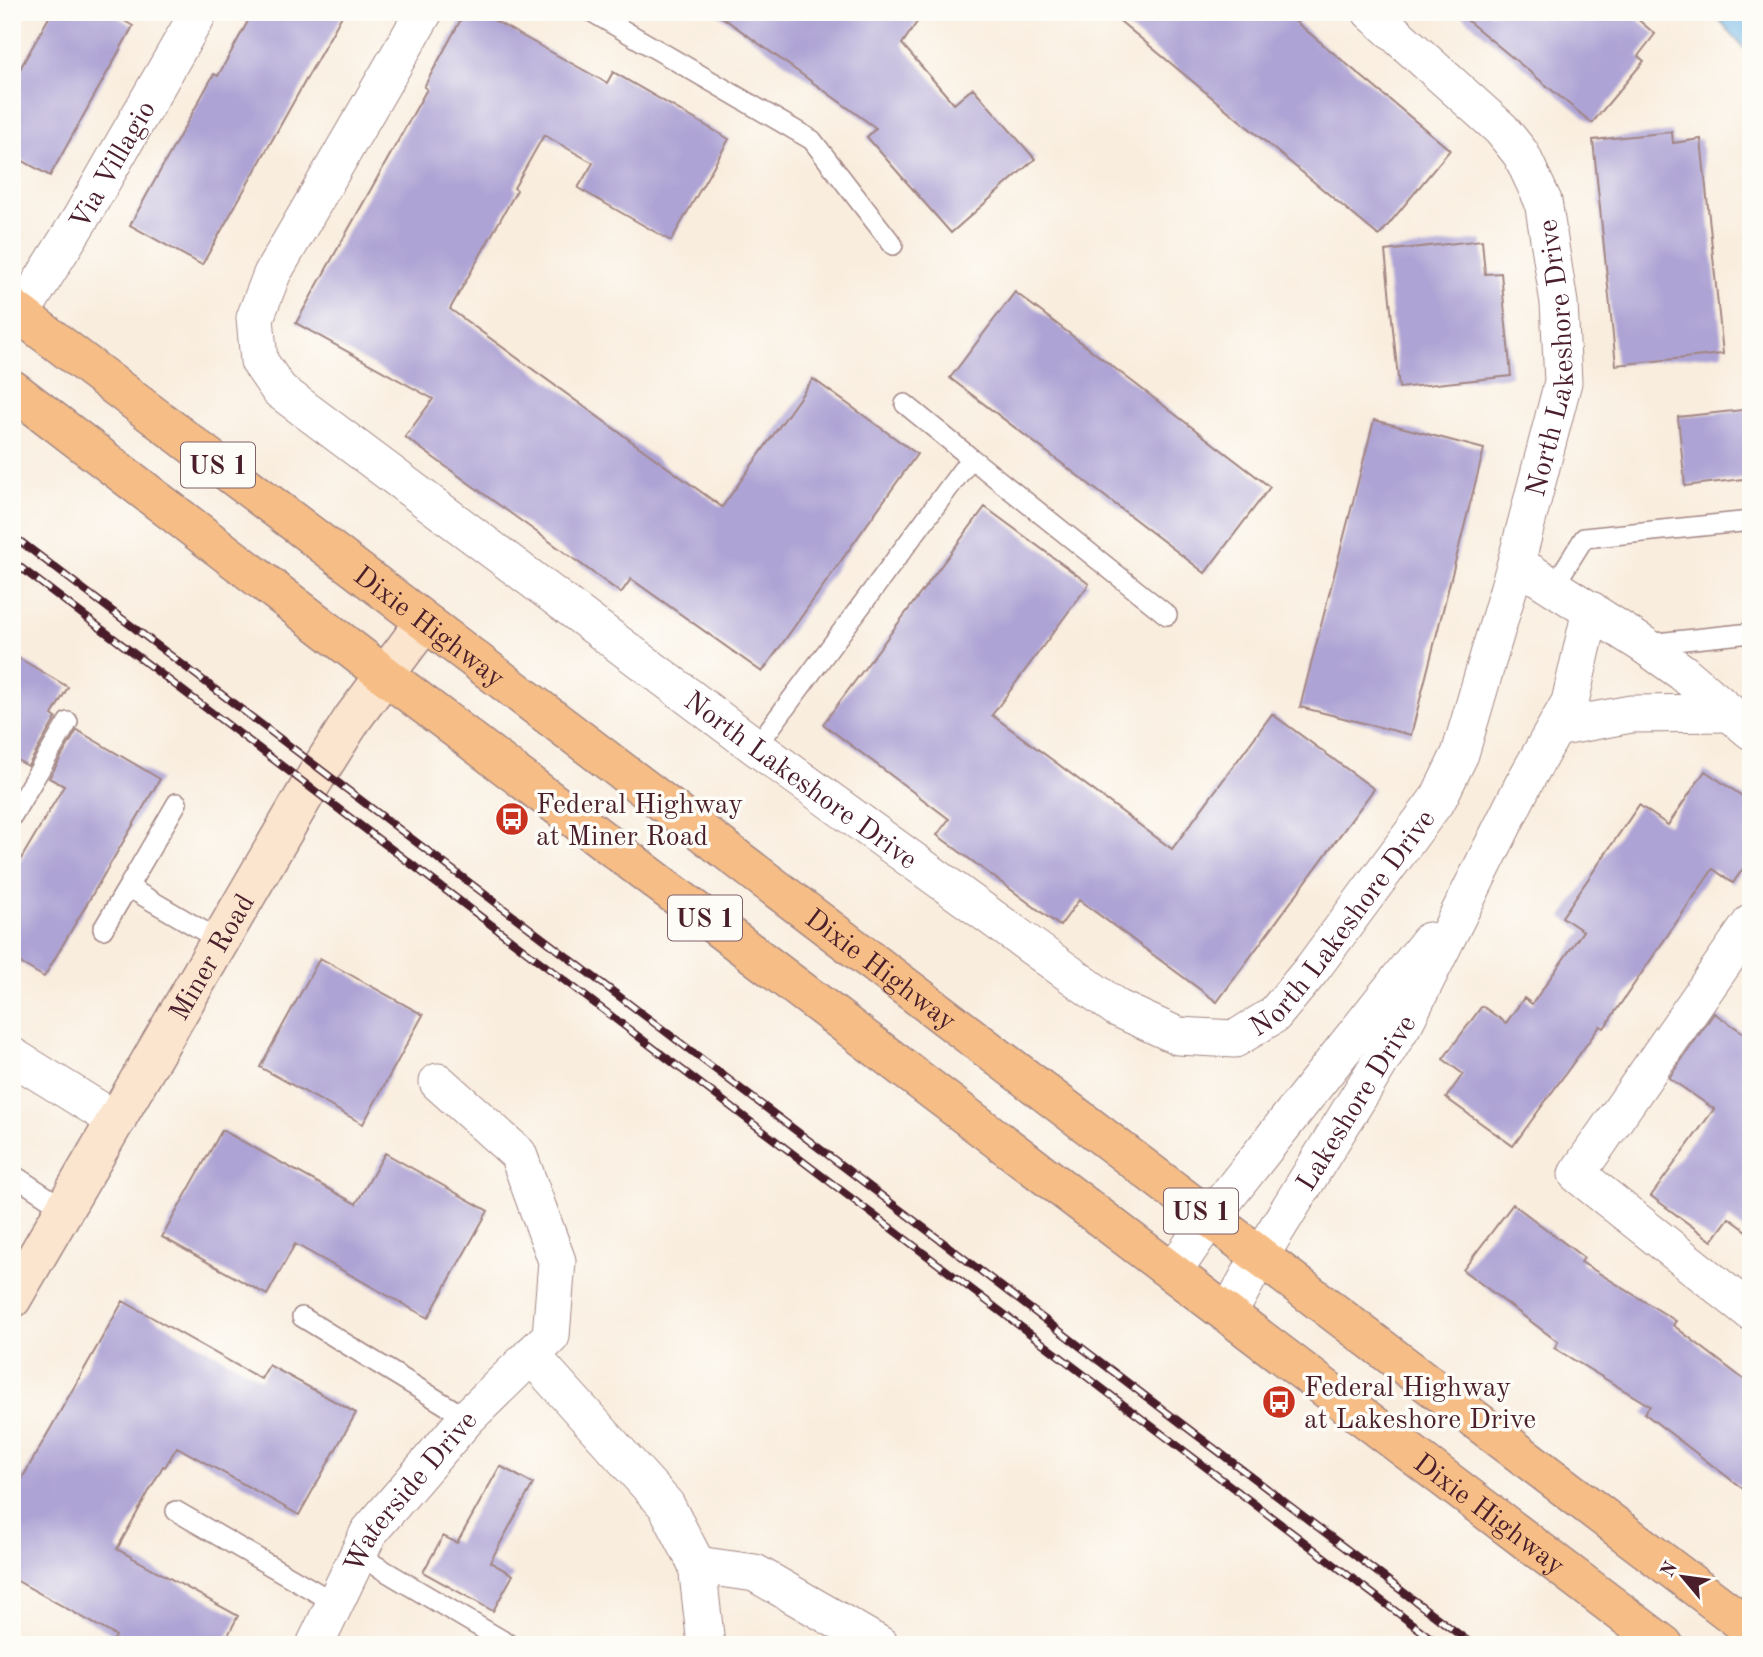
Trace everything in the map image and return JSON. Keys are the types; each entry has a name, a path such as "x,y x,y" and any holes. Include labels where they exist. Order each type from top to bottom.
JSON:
{"main road":[{"name":"Dixie Highway","path":"17,311 424,623 1751,1629"},
{"name":"Dixie Highway","path":"12,389 1664,1645"}],"street":[{"name":"Via Villagio","path":"17,311 82,216 199,12"},
{"name":"North Lakeshore Drive","path":"424,12 272,274 255,318 259,361 279,390 755,747 1117,1009 1178,1036 1235,1039 1274,1015 1312,969 1440,797 1461,754 1516,563 1563,382 1560,313 1543,201 1521,154 1501,129 1371,12"},
{"path":"1516,563 1644,645 1682,672 1740,722"},
{"name":"Lakeshore Drive","path":"1228,1314 1260,1256 1406,1020 1523,785 1570,702 1591,610"},
{"name":"Miner Road","path":"12,1299 310,786 353,718 424,623"},
{"path":"1556,728 1631,713 1740,722"},
{"name":"Lakeshore Drive","path":"1173,1272 1210,1218 1472,887"},
{"path":"1751,923 1577,1174 1751,1312"},
{"path":"12,1056 117,1122"},
{"name":"Waterside Drive","path":"315,1645 369,1532 467,1419 551,1336 557,1261 517,1154 438,1082"},
{"path":"531,1355 666,1505 697,1565 706,1645"},
{"path":"697,1565 755,1573 880,1645"}],"lane":[{"path":"592,12 812,140 894,245"},
{"path":"905,404 1167,615"},
{"path":"755,747 971,458"},
{"path":"1554,586 1584,538 1751,521"},
{"path":"1644,645 1751,633"},
{"path":"15,805 68,722"},
{"path":"103,929 177,803"},
{"path":"128,887 219,940"},
{"path":"12,1174 65,1209"},
{"path":"302,1317 467,1419"},
{"path":"176,1511 335,1603"},
{"path":"358,1555 510,1645"}],"water":[{"path":"1713,12 1751,12 1751,56 1749,54"}],"building":[{"path":"52,12 109,12 133,26 50,176 12,155 12,83"},
{"path":"253,12 344,12 202,265 130,225 214,74 218,76"},
{"path":"465,12 479,12 607,83 613,72 729,139 671,241 578,188 593,163 544,135 514,188 517,190 450,309 722,507 813,379 917,454 762,672 631,579 621,593 405,437 433,399 296,323 427,89 424,87"},
{"path":"715,12 924,12 902,44 954,104 973,88 1035,159 951,233 867,137 876,128"},
{"path":"1109,12 1284,12 1450,150 1379,236"},
{"path":"1457,12 1629,12 1655,34 1638,56 1644,61 1592,123"},
{"path":"1672,132 1673,143 1701,139 1723,354 1616,365 1593,140"},
{"path":"1482,240 1485,274 1501,273 1511,376 1399,388 1385,251"},
{"path":"1015,292 1270,487 1205,573 950,378"},
{"path":"1751,409 1751,478 1685,486 1678,417"},
{"path":"1374,420 1484,449 1411,735 1300,707"},
{"path":"985,507 1089,584 992,715 1172,849 1272,714 1374,789 1217,1002 1079,900 1060,926 937,835 949,819 823,724"},
{"path":"12,654 68,687 52,715 56,718 28,766 12,757"},
{"path":"77,730 160,779 44,977 12,958 12,874 64,786 49,778"},
{"path":"1705,771 1751,802 1751,857 1733,883 1713,869 1604,1028 1600,1026 1513,1146 1446,1098 1463,1074 1443,1059 1482,1006 1506,1023 1524,998 1532,1004 1583,931 1562,917 1639,805 1668,825"},
{"path":"320,958 423,1015 363,1124 260,1067"},
{"path":"1714,1013 1751,1038 1751,1234 1729,1218 1712,1241 1651,1196 1714,1109 1669,1078"},
{"path":"222,1130 356,1204 385,1153 488,1211 428,1318 295,1244 267,1295 162,1237"},
{"path":"1513,1204 1584,1258 1581,1262 1676,1321 1673,1325 1751,1385 1751,1495 1644,1413 1650,1406 1554,1348 1558,1342 1463,1270"},
{"path":"123,1301 261,1379 269,1365 356,1413 299,1515 177,1447 165,1467 163,1466 117,1549 238,1616 223,1645 111,1645 116,1636 12,1578 12,1496"},
{"path":"500,1466 533,1484 490,1562 513,1575 493,1611 423,1572 443,1536 457,1543"}],"railway":[{"path":"12,535 1473,1645"},
{"path":"12,561 1440,1645"}],"place":[{"name":"Federal Highway at Miner Road","path":"512,819"},
{"name":"Federal Highway at Lakeshore Drive","path":"1279,1402"}]}
